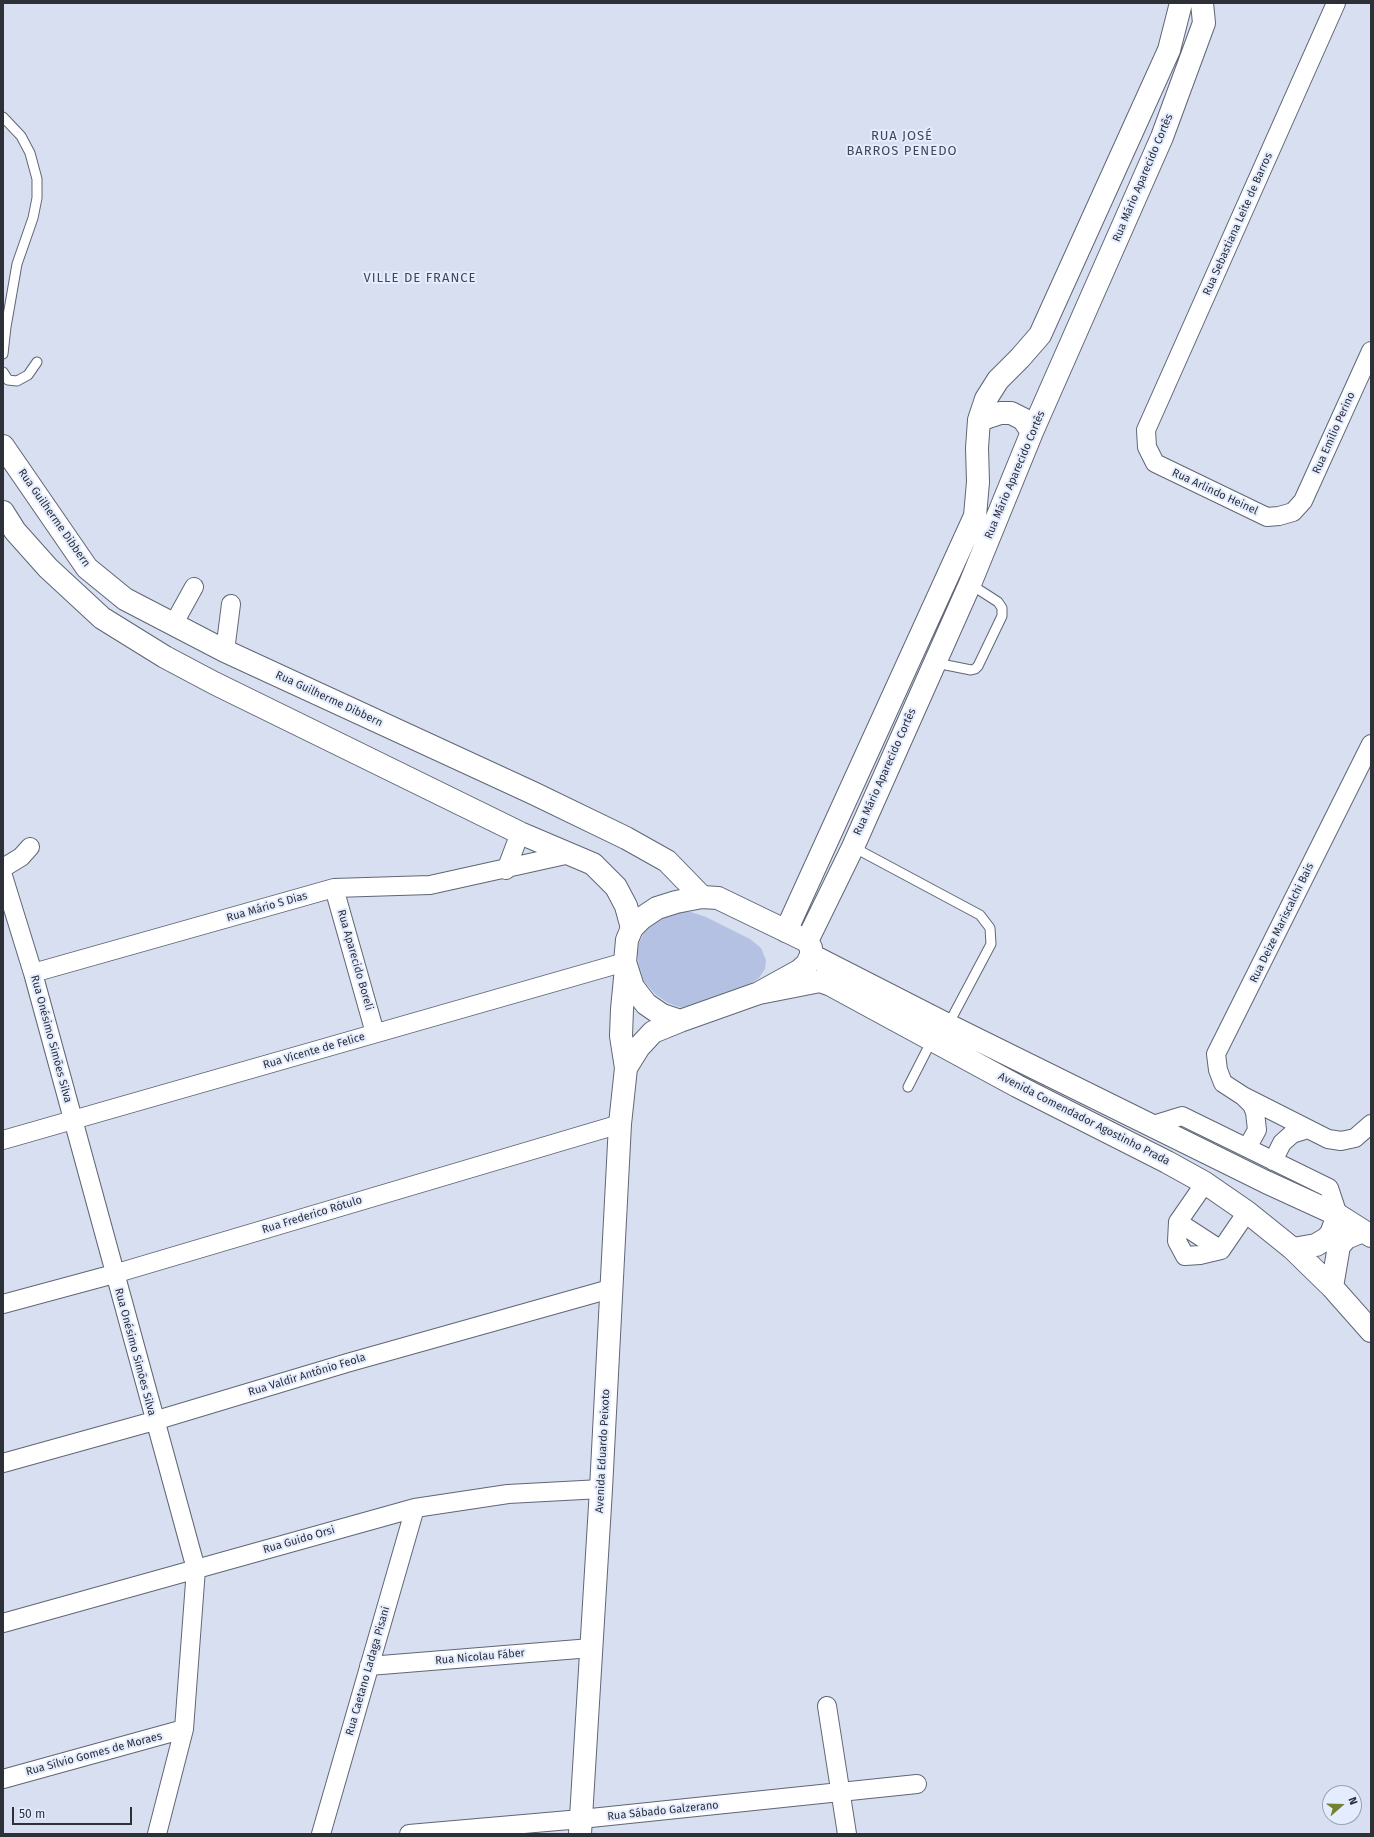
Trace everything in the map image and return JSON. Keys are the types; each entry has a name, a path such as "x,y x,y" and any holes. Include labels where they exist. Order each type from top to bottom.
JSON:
{"street":[{"name":"Rua Mário Aparecido Cortês","path":"786,931 975,516 978,482 977,448 979,420 986,399 998,380 1040,335 1169,50 1181,3"},
{"path":"1203,13 1211,3"},
{"name":"Rua Sebastiana Leite de Barros","path":"1147,447 1146,430 1336,3"},
{"name":"Rua Mário Aparecido Cortês","path":"759,993 799,971 807,964 809,948 970,584 1032,432 1162,137 1203,13"},
{"name":"Rua Emílio Perino","path":"1293,512 1303,501 1371,351"},
{"path":"998,380 1006,395 1017,406 1043,408"},
{"path":"979,420 1000,413 1011,413 1023,419 1032,432"},
{"name":"Rua Guilherme Dibbern","path":"3,446 87,568 125,599 173,625 225,650 533,793 626,838 667,861 702,898"},
{"name":"Rua Arlindo Heinel","path":"1147,447 1155,463 1267,516 1279,516 1293,512"},
{"path":"3,512 9,535 48,568 102,618 159,653 214,683 520,833 593,864 616,887 626,906 632,928"},
{"path":"173,625 194,587"},
{"path":"225,650 231,604"},
{"name":"Rua Deize Mariscalchi Bais","path":"1371,744 1216,1054 1218,1070 1223,1083 1243,1096 1328,1139 1341,1141 1356,1138 1371,1124"},
{"path":"506,870 520,833"},
{"path":"3,868 21,857 30,847"},
{"name":"Rua Mário S Dias","path":"33,973 334,888 430,885 506,870 570,854"},
{"name":"Rua Onésimo Simões Silva","path":"3,876 33,973 154,1421 196,1569 184,1729 157,1834"},
{"name":"Rua Aparecido Boreli","path":"334,888 375,1033"},
{"name":"Avenida Comendador Agostinho Prada","path":"632,928 642,918 657,908 676,902 702,898 718,898 786,931 809,948 948,1025 1266,1182 1338,1215 1367,1233"},
{"name":"Avenida Eduardo Peixoto","path":"580,1827 601,1489 610,1289 620,1124 626,1068 622,1036 622,1009 627,940 632,928"},
{"path":"626,965 633,987 646,1004 662,1015 680,1021"},
{"name":"Rua Vicente de Felice","path":"3,1140 375,1033 626,965"},
{"name":"Avenida Comendador Agostinho Prada","path":"759,993 820,982 831,985 932,1040 1167,1162 1293,1248 1332,1287 1371,1331"},
{"name":"Avenida Eduardo Peixoto","path":"626,1068 639,1047 653,1032 759,993"},
{"name":"Rua Deize Mariscalchi Bais","path":"1243,1096 1253,1108 1257,1130 1247,1148"},
{"path":"1153,1125 1182,1116 1329,1188 1338,1215 1331,1234 1316,1245 1293,1248"},
{"name":"Rua Frederico Rótulo","path":"3,1304 114,1274 620,1124"},
{"path":"1273,1161 1282,1144 1292,1134 1308,1129"},
{"path":"1203,1187 1178,1222 1177,1241 1185,1256 1200,1255 1221,1250 1245,1216"},
{"path":"1178,1222 1221,1250"},
{"path":"1332,1287 1339,1246 1346,1238 1367,1233"},
{"name":"Rua Valdir Antônio Feola","path":"3,1463 154,1421 347,1363 610,1289"},
{"name":"Rua Guido Orsi","path":"3,1623 415,1508 508,1494 601,1489"},
{"name":"Rua Caetano Ladaga Pisani","path":"321,1834 415,1508"},
{"name":"Rua Nicolau Fáber","path":"369,1666 591,1648"},
{"path":"827,1706 847,1834"},
{"name":"Rua Sílvio Gomes de Moraes","path":"3,1779 184,1729"},
{"name":"Rua Sábado Galzerano","path":"409,1834 580,1827 840,1792 917,1784"}],"lane":[{"path":"3,117 21,136 30,153 37,179 37,192 33,218 17,264 7,320 3,354"},
{"path":"3,372 8,380 17,381 28,375 37,362"},
{"path":"934,663 971,670 974,669 978,666 1002,616 1002,608 998,602 970,584"},
{"path":"853,847 980,915 990,928 991,944 948,1025"},
{"path":"908,1087 932,1040"}],"shaded area":[{"path":"678,912 691,912 706,917 750,939 761,948 766,960 765,969 759,978 748,985 697,1005 682,1008 668,1003 655,994 644,981 637,956 639,943 644,933 651,925 663,917"}],"district":[{"name":"RUA JOSÉ BARROS PENEDO","path":"902,144"},
{"name":"VILLE DE FRANCE","path":"420,278"}]}
